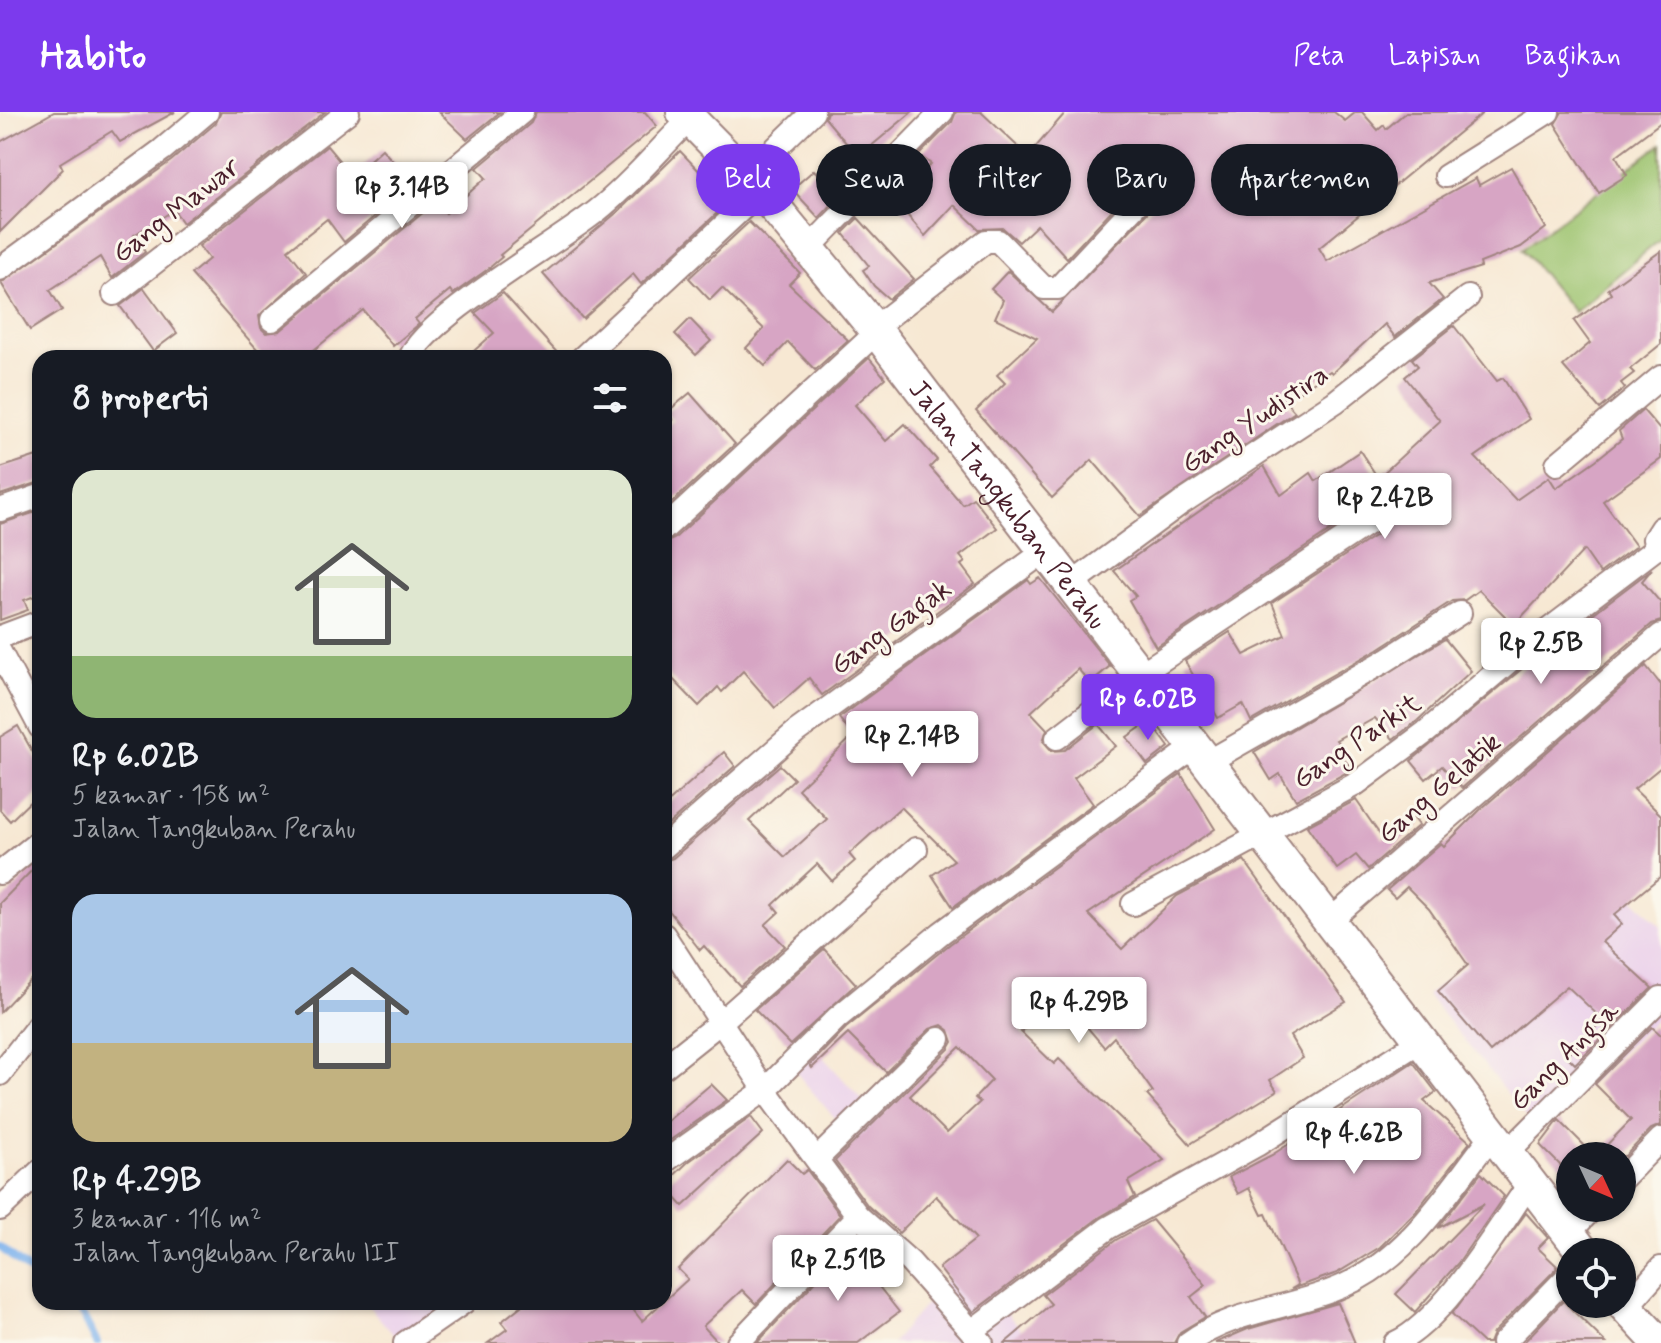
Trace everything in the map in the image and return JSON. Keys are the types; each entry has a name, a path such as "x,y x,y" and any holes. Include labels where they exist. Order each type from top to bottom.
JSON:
{"street":[{"path":"0,269 162,150 207,112"},
{"name":"Gang Mawar","path":"114,294 348,112"},
{"path":"272,320 522,112"},
{"path":"787,144 813,112"},
{"path":"809,248 942,112"},
{"path":"1446,176 1548,112"},
{"path":"414,350 456,309 617,195 687,115"},
{"name":"Jalan Tangkuban Perahu","path":"687,115 715,144"},
{"path":"590,350 722,216"},
{"name":"Jalan Tangkuban Perahu","path":"782,216 875,330 1327,923 1572,1238"},
{"path":"672,521 875,330 986,241 998,241 1044,288 1058,288 1125,216"},
{"name":"Gang Yudistira","path":"1070,585 1180,504 1335,402 1468,297"},
{"path":"1557,464 1661,377"},
{"path":"0,510 32,499"},
{"path":"1057,738 1139,675 1368,523"},
{"name":"Gang Parkit","path":"1261,837 1356,784 1426,732 1527,646 1658,547 1658,532"},
{"name":"Gang Gagak","path":"672,840 797,731 1045,551"},
{"path":"672,1156 765,1090 837,1018 941,933 1200,755 1385,661 1460,613"},
{"path":"0,637 32,625"},
{"name":"Gang Gelatik","path":"1327,923 1661,635"},
{"path":"0,652 32,712"},
{"path":"1133,904 1261,837"},
{"path":"0,873 32,847"},
{"path":"672,1061 723,1020 916,849"},
{"path":"672,947 723,1020 765,1090 858,1216 910,1262 977,1337 1108,1228 1257,1145 1419,1042"},
{"name":"Gang Angsa","path":"1188,1343 1229,1319 1290,1306 1370,1273 1403,1248 1500,1143 1661,998"},
{"path":"0,1074 32,1033"},
{"path":"817,1159 939,1039"},
{"path":"1636,1165 1661,1139"},
{"path":"0,1209 32,1179"},
{"path":"1395,1343 1408,1337 1455,1288 1530,1183"},
{"path":"738,1343 858,1216"},
{"path":"1636,1293 1661,1268"},
{"path":"1503,1343 1556,1288"},
{"path":"405,1343 452,1310"},
{"path":"1636,1318 1659,1343"}],"shaded area":[{"path":"1598,863 1661,927 1661,1015 1539,1132 1427,995"},
{"path":"812,1045 874,1113 892,1095 921,1124 875,1166 789,1064"},
{"path":"961,1263 1000,1305 1032,1343 892,1343"},
{"path":"372,1310 457,1310 401,1343"}],"green space":[{"path":"1661,144 1661,239 1574,312 1522,249"}],"building":[{"path":"54,112 175,112 120,142 112,131 60,163 63,169 0,232 0,142"},
{"path":"221,112 325,112 183,223 174,210 134,235 145,252 112,278 100,257 50,290 62,310 30,330 1,283 171,161 216,123"},
{"path":"439,112 500,112 467,139"},
{"path":"536,112 645,112 657,126 500,255 502,257 488,269 453,294 450,290 415,319 419,324 393,346 363,310 314,350 258,350 191,274 209,259 199,246 327,146 352,176 382,149 413,184 344,242 327,219 288,250 306,273 259,316 261,328 266,333 280,331 436,202 446,213 486,178 477,168 531,123"},
{"path":"827,112 912,112 874,144 847,144 825,118"},
{"path":"956,112 981,112 1015,144 949,144 949,210 925,236 908,216 933,216 933,144 930,144 952,122"},
{"path":"1066,112 1334,112 1345,121 1356,112 1362,112 1378,130 1384,125 1386,129 1406,112 1484,112 1398,183 1398,144 1211,144 1211,216 1358,216 1319,248 1327,261 1476,178 1479,185 1511,167 1546,228 1521,247 1480,263 1481,267 1429,283 1443,299 1395,337 1385,324 1332,373 1330,371 1285,401 1295,412 1140,516 1092,460 1052,498 976,411 1005,383 997,375 1037,338 995,318 1003,300 991,289 1008,271 1052,312 1144,216 1195,216 1195,144 1087,144 1087,216 1106,216 1067,258 1037,225 1019,242 1003,228 979,229 965,216 1071,216 1071,144 1038,144"},
{"path":"1562,112 1661,112 1661,122 1616,156 1627,175 1599,193 1555,124"},
{"path":"680,151 696,168 696,216 714,216 641,284 633,274 583,319 543,274 620,210"},
{"path":"814,170 816,172 816,215 800,198 800,182"},
{"path":"858,218 914,279 889,299 874,286 863,270 869,266 843,233"},
{"path":"749,222 800,273 789,284 848,340 815,370 788,342 765,366 746,348 764,329 722,288 710,300 689,278"},
{"path":"1661,251 1661,344 1630,369 1634,373 1621,383 1625,388 1600,409 1563,366 1590,343 1574,321 1611,294 1608,289"},
{"path":"144,288 177,333 152,350 120,306"},
{"path":"503,293 555,350 475,350 494,333 475,313"},
{"path":"690,319 711,341 696,355 675,334"},
{"path":"1454,326 1497,381 1503,378 1529,419 1475,457 1516,500 1549,477 1556,488 1596,460 1622,439 1619,431 1643,410 1661,431 1661,459 1603,501 1636,546 1600,573 1584,550 1514,625 1479,590 1465,600 1452,601 1378,649 1251,721 1243,704 1218,718 1185,661 1230,632 1244,655 1285,635 1272,603 1376,535 1382,523 1379,515 1368,509 1360,511 1156,647 1129,600 1136,596 1114,571 1264,466 1281,495 1311,473 1316,481 1360,451 1378,478 1440,421 1405,377 1418,366 1412,359"},
{"path":"869,358 885,378 855,405 886,441 905,424 937,460 930,467 963,505 973,498 997,528 960,556 965,562 961,565 975,584 822,695 809,678 775,708 743,671 722,692 718,687 699,706 672,678 674,539"},
{"path":"690,393 735,444 672,503 673,420 672,408"},
{"path":"32,458 32,485 0,495 0,468"},
{"path":"32,513 32,597 24,600 28,610 0,620 0,524"},
{"path":"1652,569 1642,581 1661,603 1661,621 1652,624 1462,788 1442,766 1426,779 1411,761 1536,657"},
{"path":"1040,578 1110,666 1090,683 1078,669 1031,712 1047,729 1043,741 1052,751 1065,750 1098,724 1116,746 1074,778 1093,804 953,907 932,875 954,860 901,807 849,854 855,861 832,881 817,864 773,905 779,912 765,925 785,946 740,986 704,946 700,950 672,914 672,858 780,765 794,779 749,821 785,857 827,819 798,789 853,736 839,718 1028,580 1031,584"},
{"path":"1445,639 1471,671 1417,721 1393,739 1375,718 1336,740 1346,753 1341,757 1353,769 1296,800 1280,774 1271,780 1254,752"},
{"path":"1646,666 1661,685 1661,767 1634,789 1661,815 1661,876 1614,915 1622,924 1602,942 1652,988 1575,1064 1567,1056 1603,1020 1567,986 1490,1052 1438,991 1468,965 1429,909 1407,887 1395,898 1387,890 1441,843 1444,846 1481,809"},
{"path":"1150,721 1169,747 1147,764 1127,737"},
{"path":"18,726 32,751 32,800 10,821 0,810 0,737"},
{"path":"724,752 735,766 672,821 672,799"},
{"path":"1181,774 1215,829 1088,914 1122,949 1177,896 1244,860 1346,1002 1290,1036 1303,1058 1270,1080 1277,1091 1190,1144 1147,1095 1153,1092 1114,1037 1104,1047 1059,994 1021,1032 1054,1064 1059,1059 1164,1160 1128,1182 1135,1197 1100,1217 973,1312 939,1268 976,1239 936,1196 899,1233 868,1206 835,1161 949,1049 953,1042 949,1030 942,1025 930,1029 886,1072 848,1034 812,1068 810,1065 846,1028 950,944","holes":["960,1047 992,1080 975,1098 980,1102 947,1133 910,1096"]},
{"path":"1356,800 1383,839 1412,816 1419,825 1368,869 1356,855 1337,869 1307,826"},
{"path":"32,870 32,978 0,1012 0,903"},
{"path":"824,949 856,984 790,1045 755,1010"},
{"path":"1652,1027 1661,1035 1661,1125 1651,1129 1636,1145 1636,1142 1610,1142 1631,1120 1595,1084"},
{"path":"1413,1062 1436,1092 1424,1101 1470,1142 1416,1211 1380,1247 1337,1273 1291,1289 1298,1285 1266,1214 1262,1215 1249,1188 1238,1194 1229,1177 1272,1155"},
{"path":"711,1084 727,1100 672,1139 672,1117"},
{"path":"751,1117 763,1133 683,1206 672,1194 672,1177 688,1162"},
{"path":"1559,1120 1581,1142 1556,1142 1556,1161 1540,1145"},
{"path":"787,1159 802,1174 807,1170 840,1215 756,1304 742,1290 703,1326 719,1343 488,1343 507,1329 501,1322 516,1310 633,1310 642,1321 654,1310 672,1310 672,1294 688,1279 678,1269"},
{"path":"1481,1173 1504,1196 1458,1263 1415,1312 1396,1294 1484,1204 1438,1228"},
{"path":"1526,1213 1548,1238 1538,1248 1556,1265 1556,1269 1493,1333 1489,1343 1483,1343 1452,1314"},
{"path":"1152,1220 1206,1285 1191,1297 1205,1317 1180,1332 1174,1343 1005,1343 1051,1304 1043,1295 1116,1240"},
{"path":"859,1235 879,1253 875,1257 885,1267 873,1279 899,1312 858,1343 757,1343"},
{"path":"1338,1303 1355,1343 1215,1343 1248,1329"},
{"path":"1556,1308 1556,1318 1580,1318 1606,1343 1523,1343"}],"waterway":[{"path":"0,1247 32,1273"},
{"path":"77,1310 97,1343"}]}
